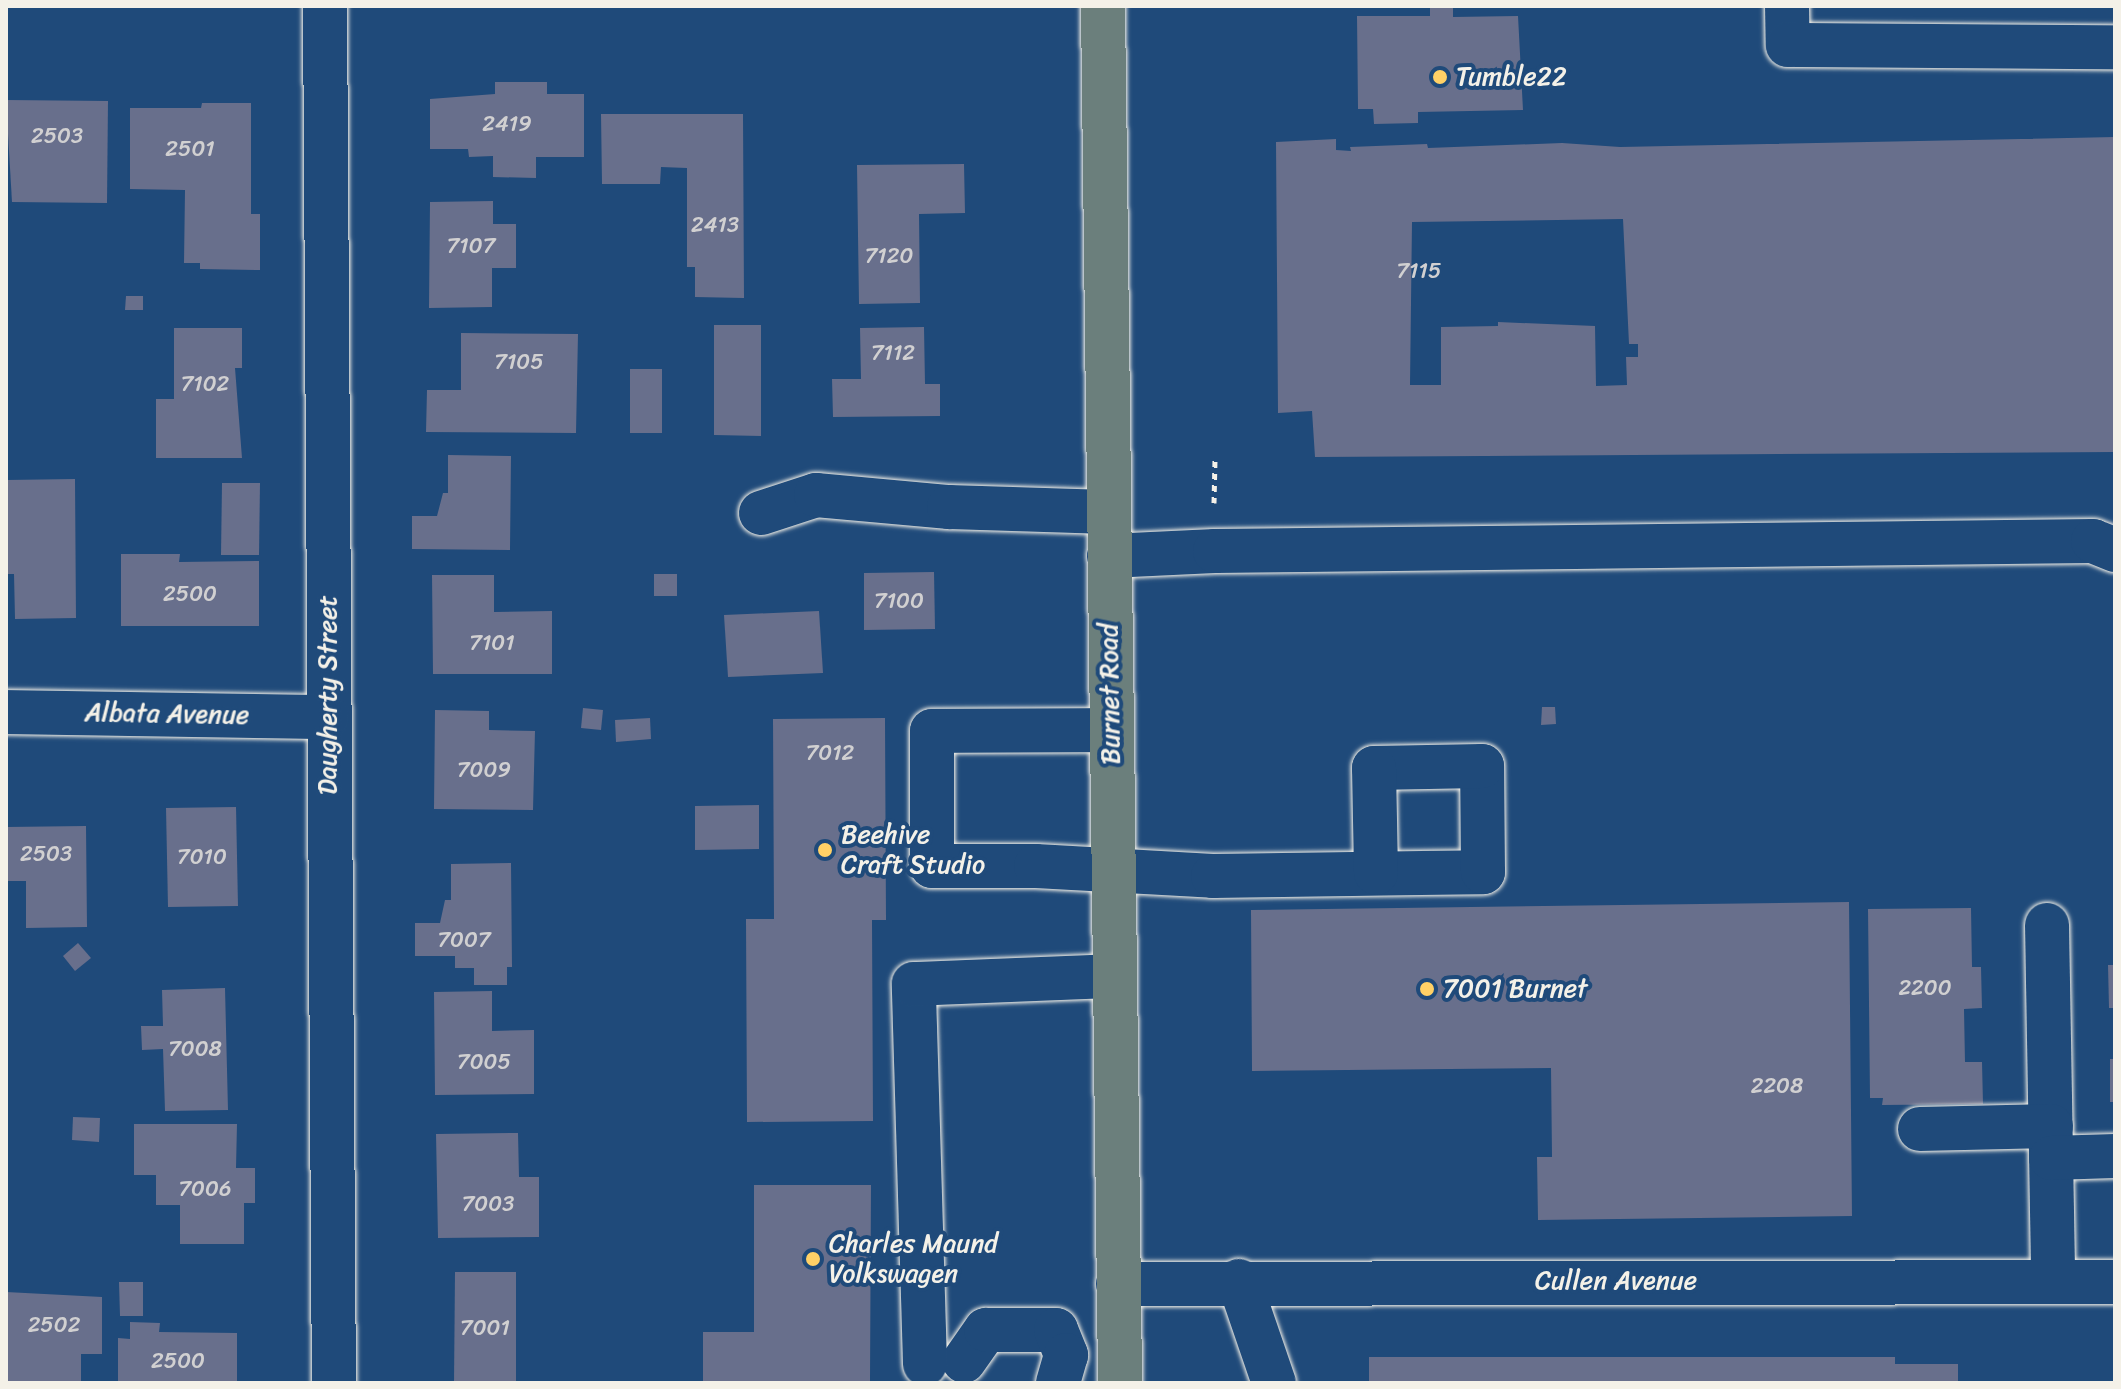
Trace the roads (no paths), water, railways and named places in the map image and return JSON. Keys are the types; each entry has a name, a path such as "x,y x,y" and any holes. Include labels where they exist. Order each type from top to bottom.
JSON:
{"main road":[{"name":"Burnet Road","path":"1103,6 1111,873 1120,1369"}],"street":[{"name":"Daugherty Street","path":"325,6 327,717 334,1383"},
{"path":"1787,6 1788,45 2115,47"},
{"path":"761,513 816,495 949,507 1108,512"},
{"path":"1109,556 1215,551 2093,541 2115,550"},
{"name":"Albata Avenue","path":"6,712 327,717"},
{"path":"1110,730 932,731 932,866 1036,866 1111,873 1376,873"},
{"path":"2047,925 2053,1282"},
{"path":"948,1373 914,984 1113,976"},
{"path":"1920,1129 2051,1142 2115,1156"},
{"path":"1239,1281 1274,1383"},
{"name":"Cullen Avenue","path":"1118,1284 1239,1281 2115,1282"},
{"path":"948,1373 986,1330 1056,1330 1062,1369 1120,1369"}],"place":[{"name":"Tumble22","path":"1440,77"},
{"name":"Beehive Craft Studio","path":"825,850"},
{"name":"7001 Burnet","path":"1427,989"},
{"name":"Charles Maund Volkswagen","path":"813,1259"}]}
